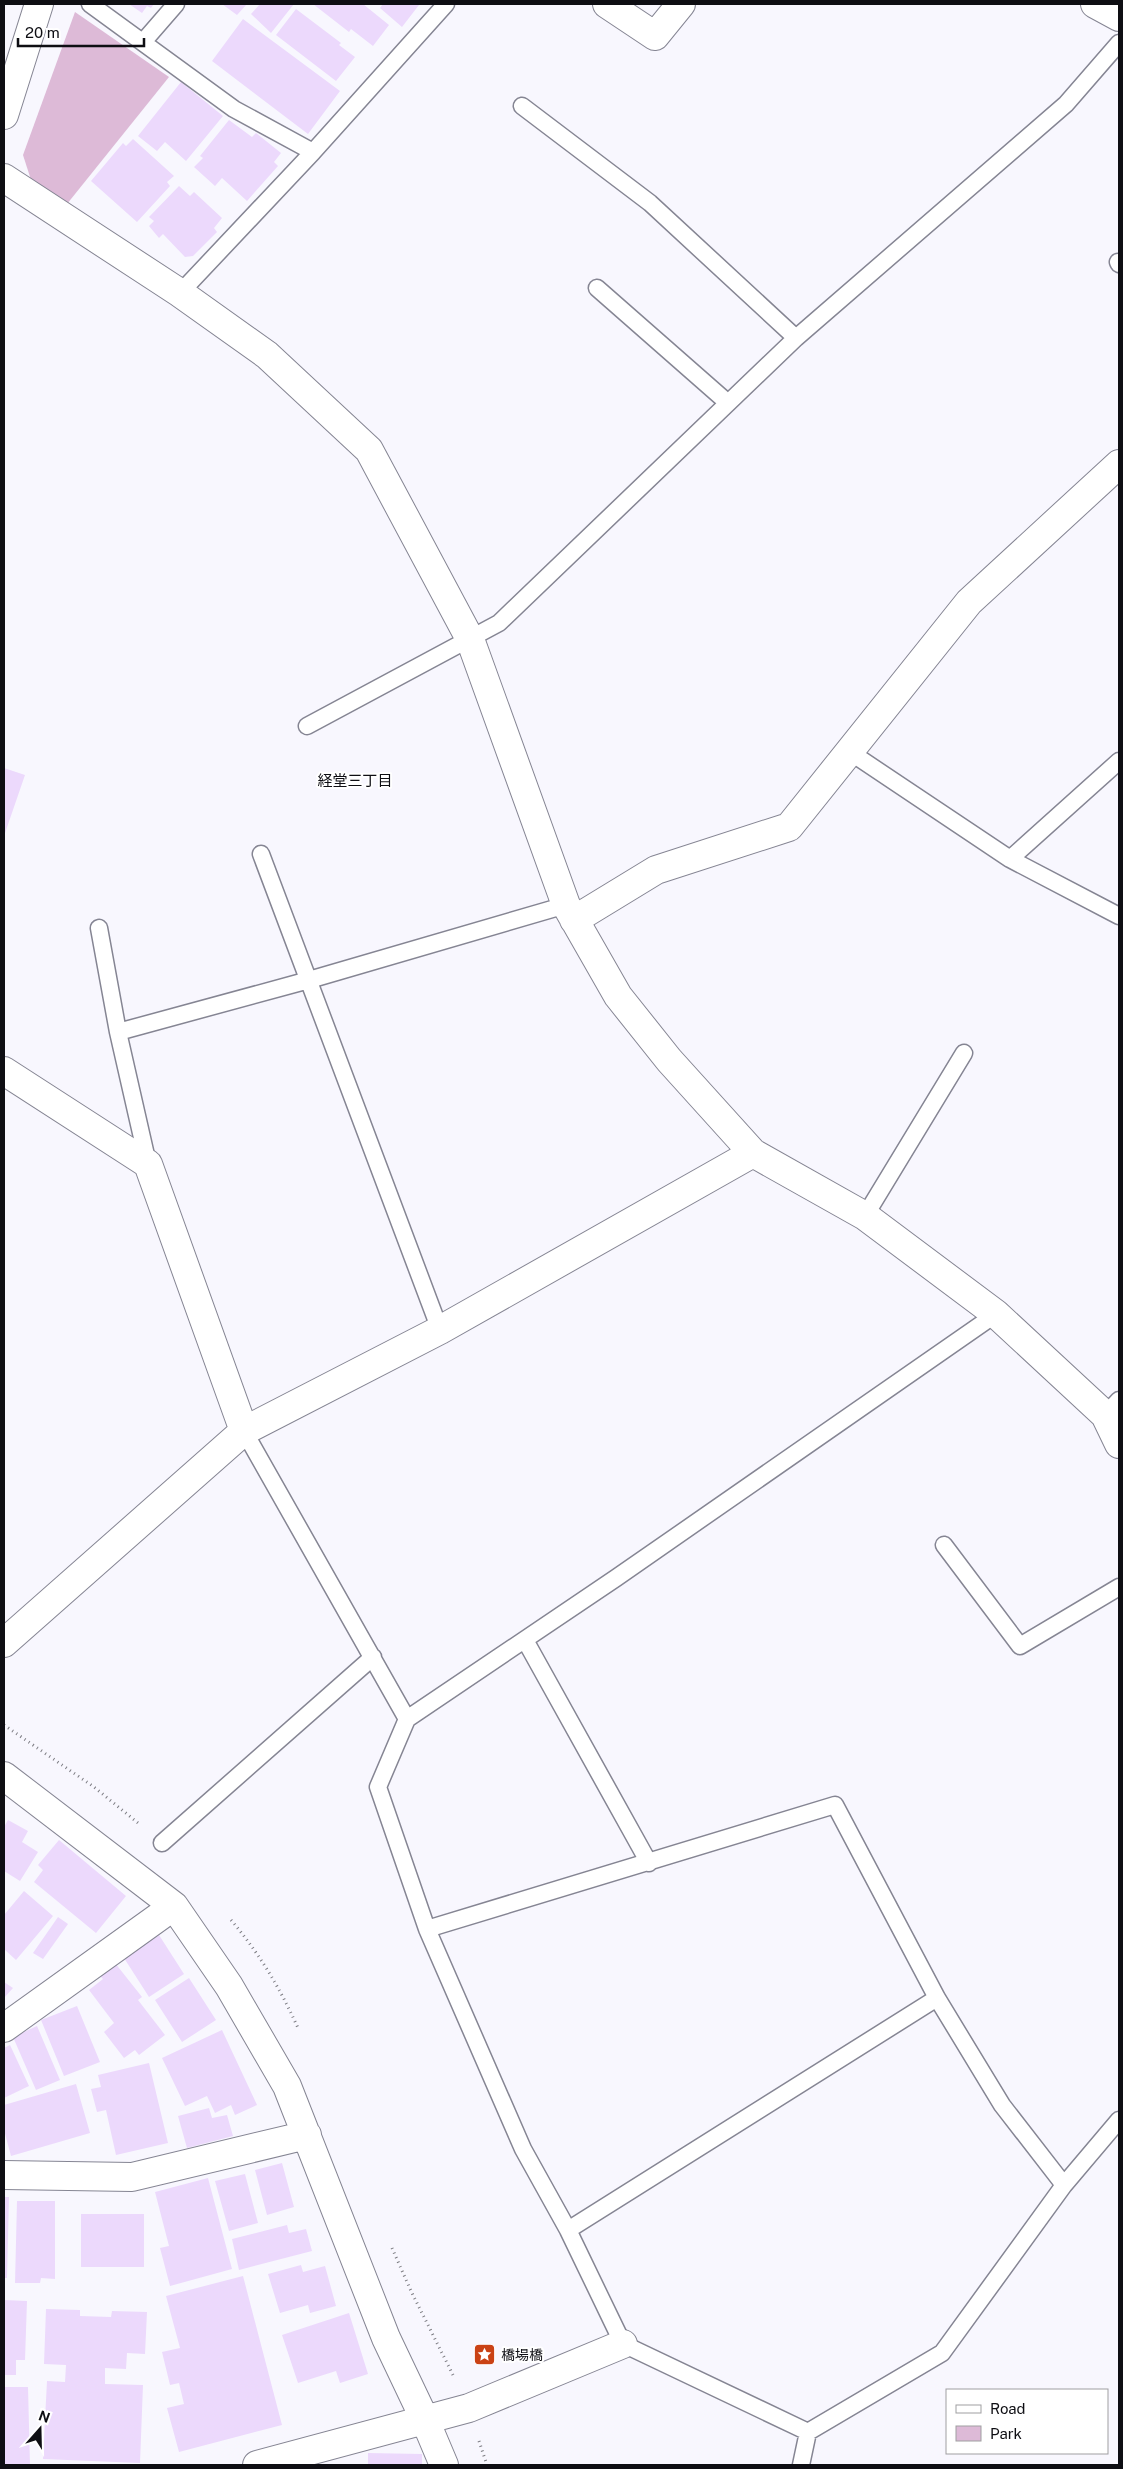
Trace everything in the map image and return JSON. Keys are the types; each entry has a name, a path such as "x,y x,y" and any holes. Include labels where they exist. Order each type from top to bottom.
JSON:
{"street":[{"path":"4,115 39,4"},
{"path":"607,4 655,36 681,4"},
{"path":"1095,4 1119,17"},
{"path":"4,178 180,293 267,355 368,450 470,639 570,913 618,996 669,1060 753,1153 865,1216 996,1314 1112,1408 1119,1444"},
{"path":"570,913 656,870 789,827 969,602 1119,464"},
{"path":"4,1070 148,1164 244,1431"},
{"path":"4,1643 244,1431 440,1330 753,1153"},
{"path":"4,1776 174,1906 229,1986 282,2078 307,2135 386,2338 444,2465"},
{"path":"4,2028 174,1906"},
{"path":"4,2176 132,2177 307,2135"},
{"path":"257,2465 469,2408 623,2344"}],"lane":[{"path":"90,4 234,109 313,152"},
{"path":"143,42 176,4"},
{"path":"180,293 313,152 446,4"},
{"path":"307,726 499,623 796,338 1066,104 1119,43"},
{"path":"522,106 650,203 796,338"},
{"path":"596,288 728,403"},
{"path":"850,752 1010,859 1119,916"},
{"path":"1010,859 1119,761"},
{"path":"261,854 440,1330"},
{"path":"118,1032 309,980 570,913"},
{"path":"99,928 118,1032 148,1164"},
{"path":"865,1216 964,1053"},
{"path":"808,2432 623,2344 568,2230 523,2149 427,1929 378,1787 407,1719 525,1640 996,1314"},
{"path":"244,1431 407,1719"},
{"path":"944,1546 1020,1646 1119,1587"},
{"path":"525,1640 649,1863"},
{"path":"162,1843 373,1657"},
{"path":"427,1929 835,1806 937,1998 1002,2105 1064,2185"},
{"path":"568,2230 937,1998"},
{"path":"801,2465 808,2432 942,2353 1064,2185 1119,2120"}],"green space":[{"path":"75,12 169,77 67,204 31,180 23,155"}],"building":[{"path":"129,4 154,4 151,8 147,6 142,13"},
{"path":"222,4 247,4 237,15"},
{"path":"260,4 294,4 271,33 251,14"},
{"path":"313,4 363,4 389,25 373,46 351,29 349,32"},
{"path":"383,4 419,5 402,27 380,8"},
{"path":"296,9 341,43 339,45 355,57 336,81 276,35"},
{"path":"243,19 340,91 308,134 212,61"},
{"path":"181,82 223,116 186,161 165,142 157,151 138,136"},
{"path":"229,120 252,137 256,133 281,153 274,162 278,166 247,201 222,178 215,186 194,167 203,158 200,156"},
{"path":"133,139 174,176 167,182 170,186 137,222 91,181 123,143 126,146"},
{"path":"179,186 190,196 194,192 222,218 214,228 217,232 193,256 185,257 163,234 159,238 149,226 154,221 149,217"},
{"path":"4,768 25,775 4,836"},
{"path":"8,1820 28,1831 22,1842 38,1852 20,1881 4,1871 4,1827"},
{"path":"59,1840 126,1896 96,1933 34,1882 43,1870 38,1865"},
{"path":"24,1891 53,1916 16,1960 4,1949 4,1915"},
{"path":"58,1917 68,1924 43,1959 33,1953"},
{"path":"159,1935 184,1974 149,1997 124,1958"},
{"path":"115,1963 142,1997 138,2000 165,2035 139,2055 135,2050 124,2058 104,2032 114,2023 89,1990 103,1979 99,1975"},
{"path":"189,1978 216,2020 182,2042 155,2000"},
{"path":"4,1982 13,1988 4,1998"},
{"path":"77,2006 100,2062 64,2076 41,2020"},
{"path":"37,2026 60,2080 36,2090 13,2037"},
{"path":"222,2030 257,2105 235,2115 231,2105 215,2113 207,2096 185,2106 162,2058"},
{"path":"10,2045 29,2086 4,2098 4,2048"},
{"path":"149,2063 168,2143 116,2155 106,2110 97,2112 91,2089 101,2087 98,2075"},
{"path":"76,2084 90,2133 11,2156 4,2130 4,2105"},
{"path":"209,2108 212,2118 227,2115 233,2136 187,2148 178,2116"},
{"path":"282,2163 294,2207 267,2215 255,2170"},
{"path":"245,2174 258,2223 229,2231 215,2181"},
{"path":"208,2178 232,2269 170,2286 160,2248 169,2246 155,2192"},
{"path":"4,2197 9,2197 7,2278 4,2278"},
{"path":"17,2201 55,2201 55,2279 41,2278 40,2283 15,2283"},
{"path":"81,2214 144,2214 144,2267 81,2267"},
{"path":"287,2225 289,2233 306,2229 312,2251 239,2270 232,2239"},
{"path":"301,2265 303,2272 325,2266 336,2306 310,2313 308,2305 280,2313 268,2274"},
{"path":"243,2276 282,2425 179,2452 167,2408 184,2404 179,2383 170,2385 162,2352 180,2348 166,2296"},
{"path":"4,2300 27,2301 25,2360 16,2360 16,2375 4,2375"},
{"path":"46,2309 80,2310 80,2316 111,2317 112,2311 147,2312 145,2354 127,2353 126,2369 105,2368 105,2384 143,2385 140,2463 43,2459 47,2381 65,2382 66,2365 44,2364"},
{"path":"349,2313 368,2374 340,2383 336,2371 298,2383 282,2335"},
{"path":"4,2387 28,2387 30,2465 4,2465"},
{"path":"368,2453 422,2454 422,2465 368,2465"}],"place":[{"name":"橋場橋","path":"485,2355"}],"district":[{"name":"経堂三丁目","path":"355,780"}]}
